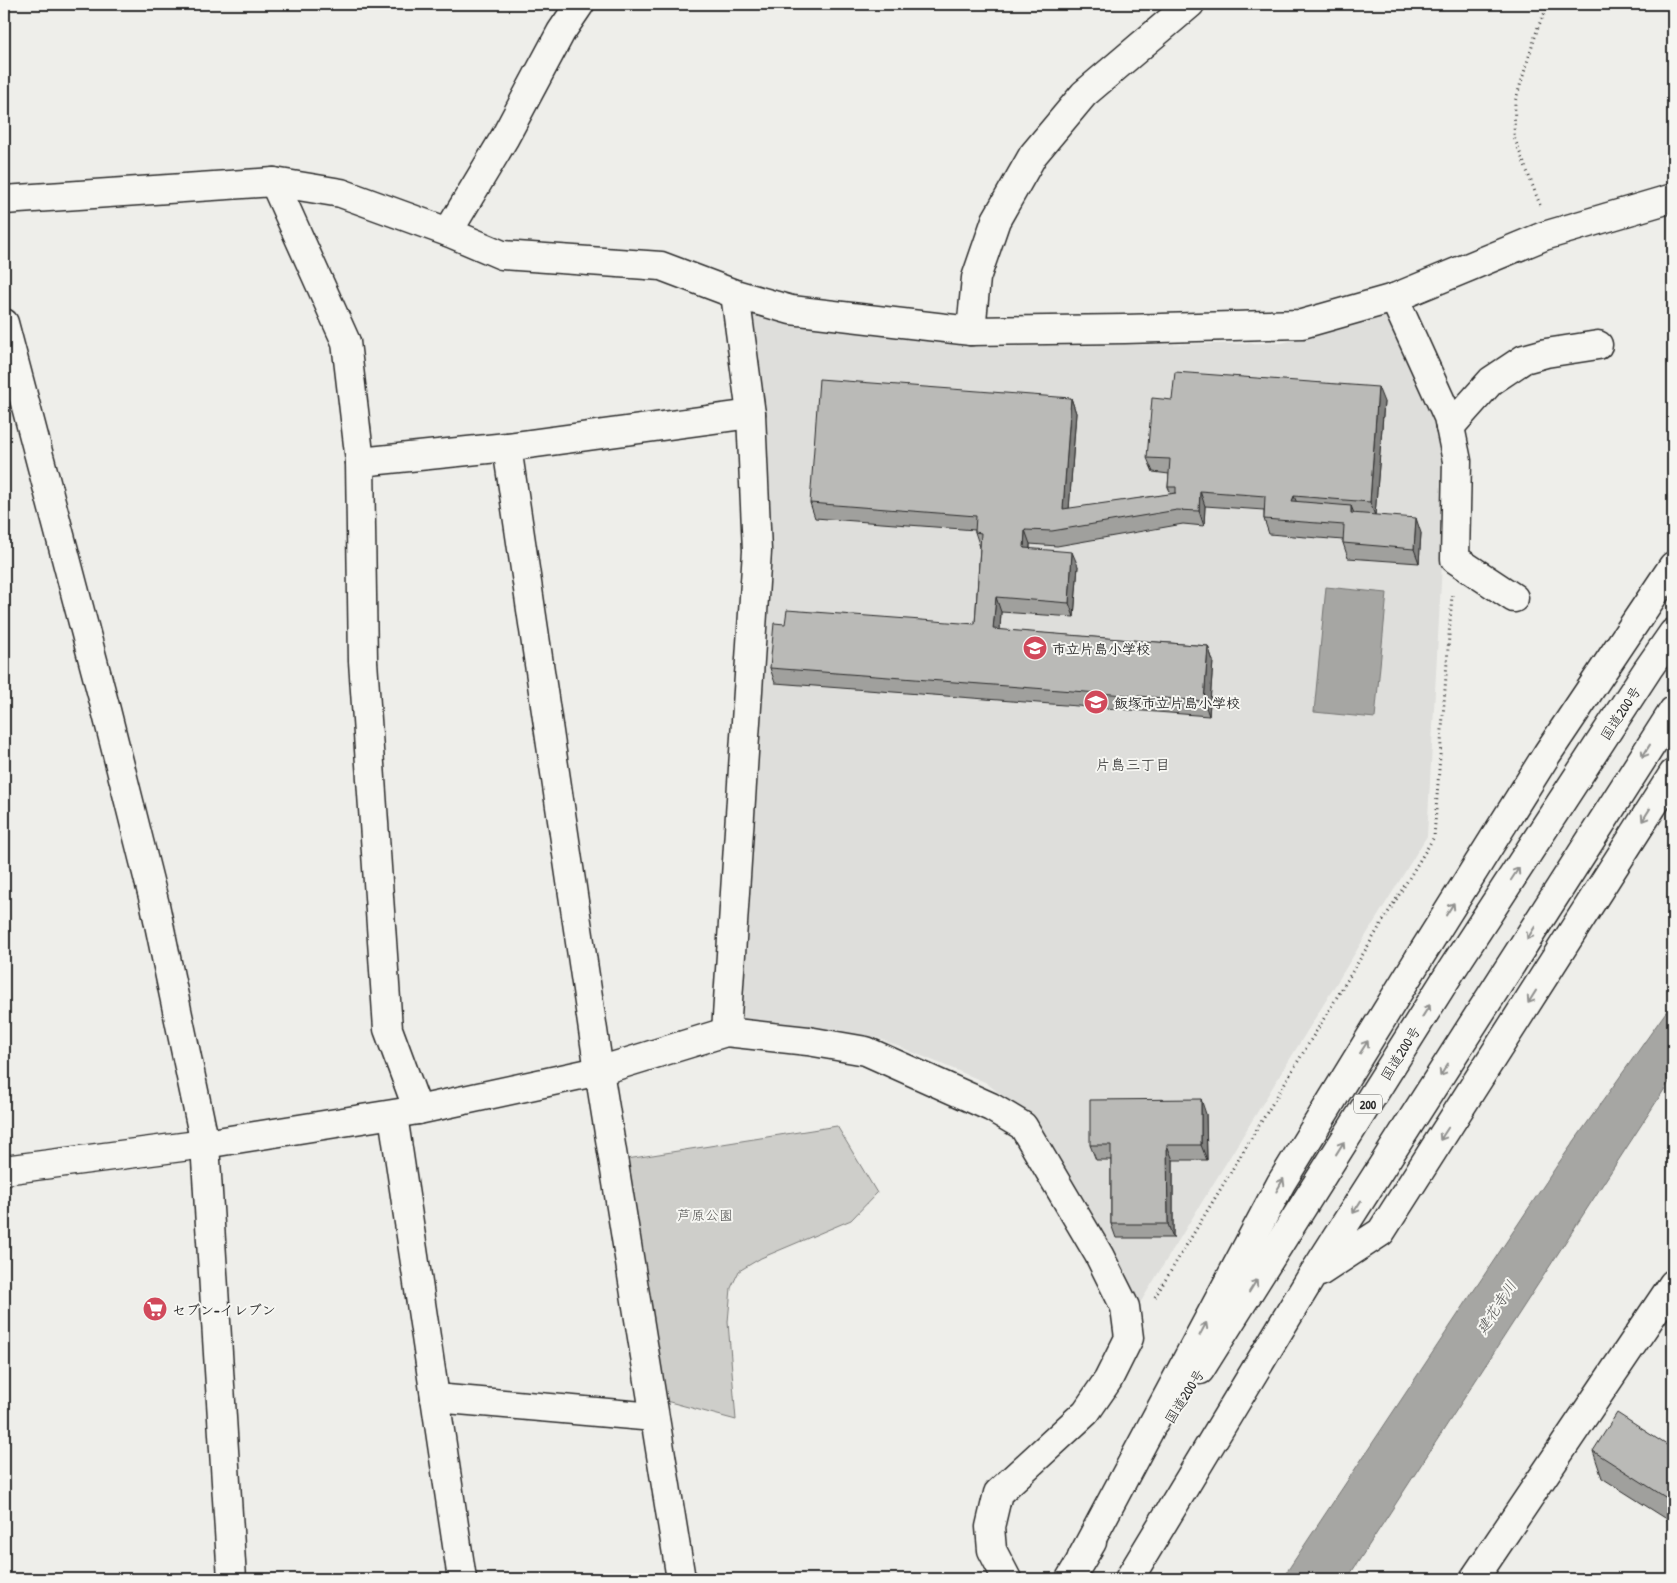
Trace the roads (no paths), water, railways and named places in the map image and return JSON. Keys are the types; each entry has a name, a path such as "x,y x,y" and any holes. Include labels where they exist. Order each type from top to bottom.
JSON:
{"main road":[{"path":"448,232 505,137 561,32 580,4"},
{"path":"971,331 976,278 996,220 1033,155 1084,94 1190,4"},
{"path":"274,182 346,342 360,462 363,661 388,1029 406,1112 435,1398 462,1579"},
{"path":"4,200 274,182 341,193 502,254 661,266 735,294 791,310 971,331 1125,330 1302,324 1394,298 1551,234 1673,198"},
{"path":"726,1032 757,551 751,414 735,294"},
{"path":"1394,298 1448,417 1458,461 1455,559 1514,598"},
{"path":"4,323 106,710 155,905 205,1144 232,1579"},
{"path":"1450,428 1491,382 1524,359 1546,353 1598,345"},
{"path":"360,462 507,447 751,414"},
{"path":"507,447 599,1071 681,1579"},
{"path":"1076,1568 1281,1183 1548,754 1673,566"},
{"name":"国道200号","path":"1076,1568 1446,980 1673,633"},
{"path":"1129,1579 1312,1276 1673,711"},
{"path":"1312,1276 1381,1232 1673,774"},
{"path":"4,1170 205,1144 406,1112 599,1071 726,1032 808,1041 866,1051 991,1107 1022,1126 1100,1255 1125,1307 1129,1338 1108,1380 1086,1412 998,1492 990,1527 992,1550 1006,1579"},
{"path":"1474,1579 1673,1284"},
{"path":"435,1398 654,1417"}],"water":[{"path":"1326,587 1387,593 1375,718 1314,712"},
{"name":"建花寺川","path":"1673,1002 1673,1076 1347,1579 1282,1579 1558,1164"}],"place":[{"name":"市立片島小学校","path":"1035,648"},
{"name":"飯塚市立片島小学校","path":"1096,702"},
{"name":"セブン-イレブン","path":"155,1309"}],"district":[{"name":"片島三丁目","path":"1133,764"}],"park label":[{"name":"芦原公園","path":"705,1214"}]}
